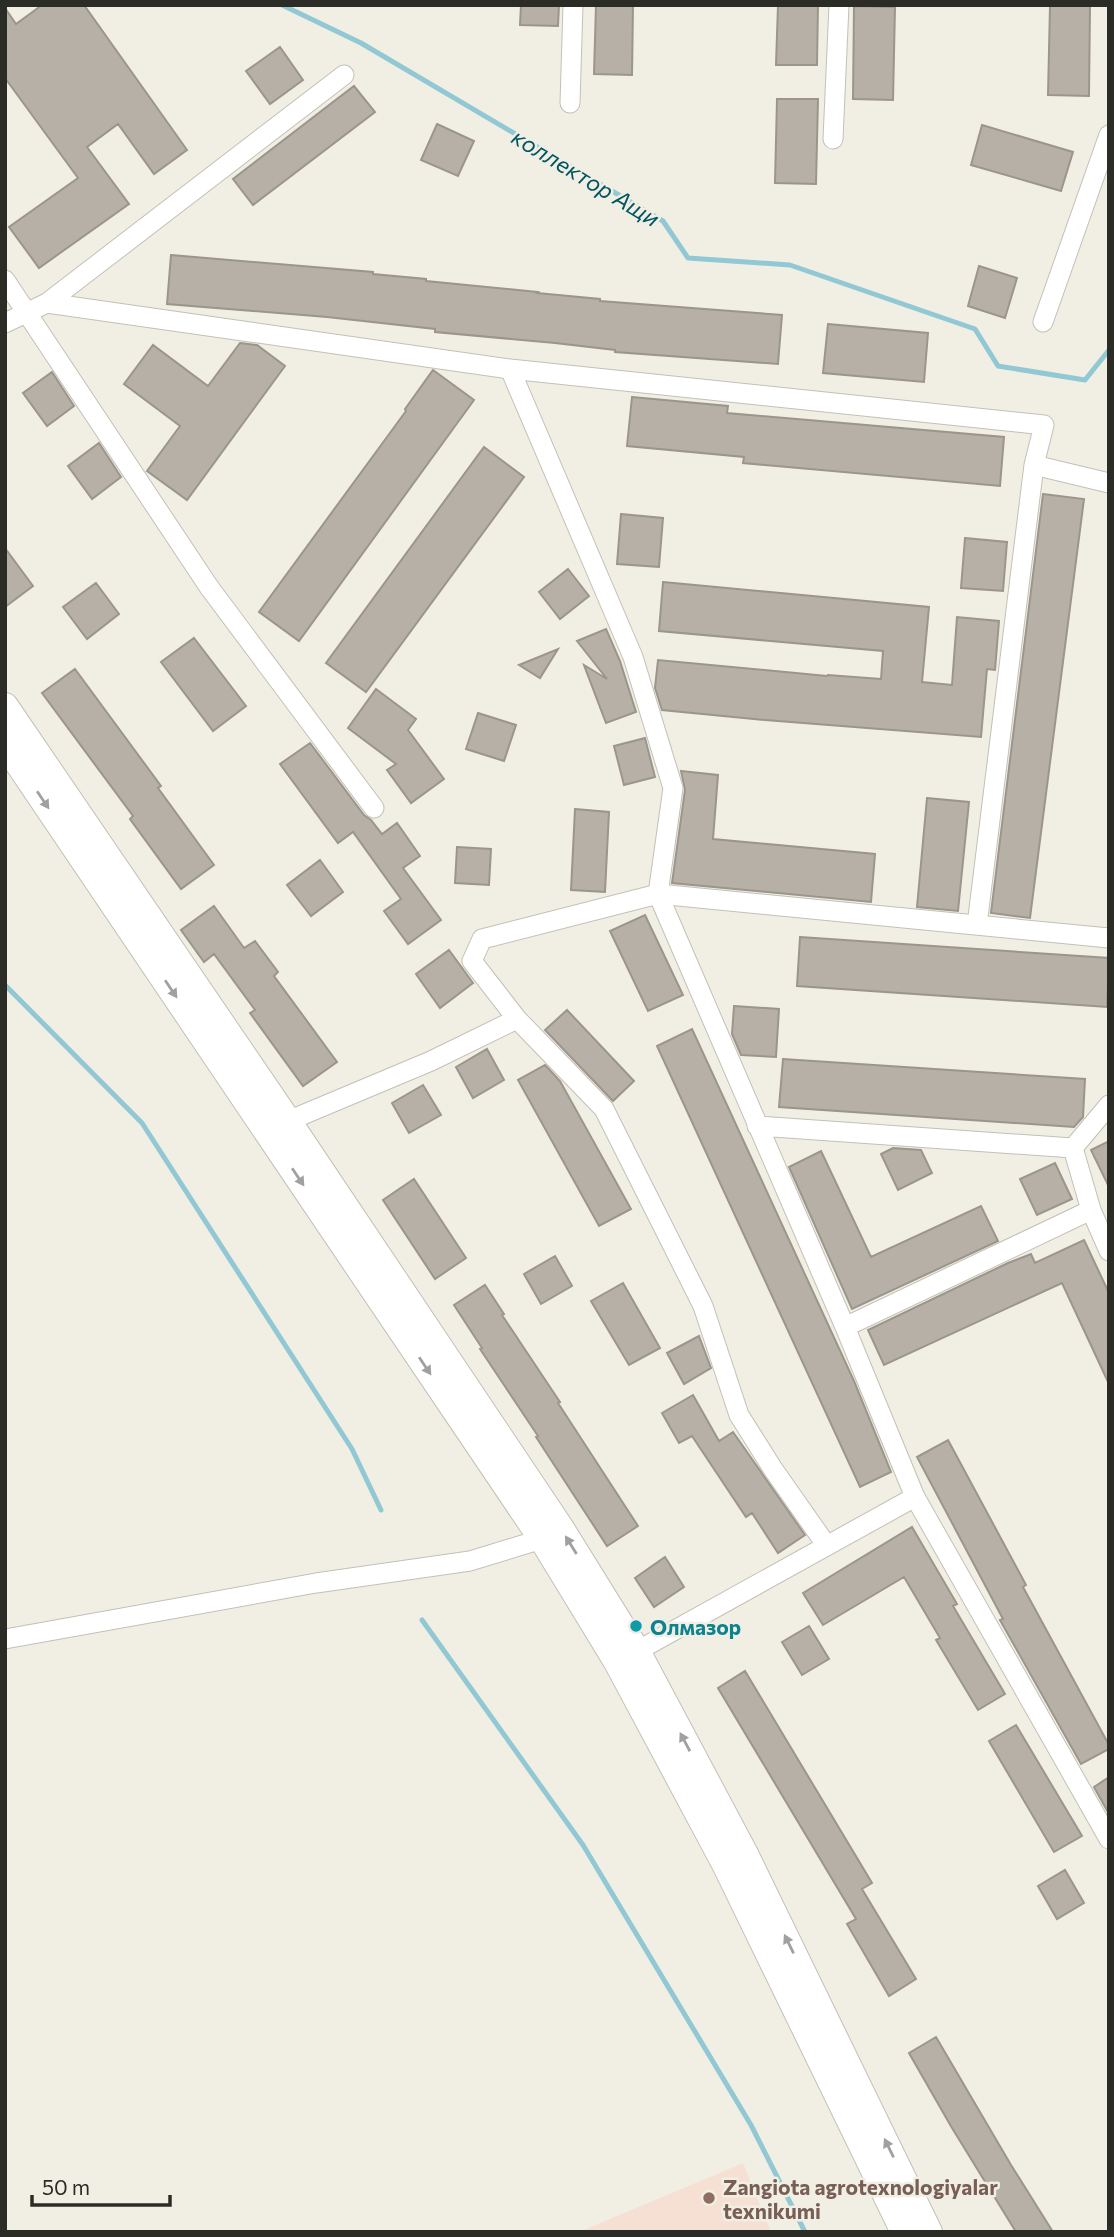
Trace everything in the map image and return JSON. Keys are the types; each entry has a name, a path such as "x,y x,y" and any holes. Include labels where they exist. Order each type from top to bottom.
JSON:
{"main road":[{"path":"5,706 561,1527 637,1651 745,1854 929,2232"},
{"path":"5,744 542,1539 617,1662 725,1864 904,2232"}],"street":[{"path":"570,103 573,5"},
{"path":"833,139 839,5"},
{"path":"5,323 47,303 344,75"},
{"path":"1044,322 1109,135"},
{"path":"5,280 209,587 374,808"},
{"path":"47,303 510,369 1044,425 1034,465 977,925"},
{"path":"510,369 633,657 673,788 658,894 845,1327 915,1497 1109,1839"},
{"path":"1034,465 1109,483"},
{"path":"827,1546 739,1415 703,1306 604,1109 517,1019 472,961 482,939 658,894 1109,938"},
{"path":"288,1121 431,1061 517,1019"},
{"path":"1073,1148 1109,1105"},
{"path":"757,1126 1073,1148"},
{"path":"1073,1148 1091,1210 1109,1251"},
{"path":"845,1327 1091,1210"},
{"path":"637,1651 915,1497"},
{"path":"5,1639 316,1583 470,1561 542,1539"}],"shaded area":[{"name":"Zangiota agrotexnologiyalar texnikumi","path":"743,2163 771,2232 579,2232"}],"building":[{"path":"42,5 84,5 187,150 154,174 118,124 87,147 129,204 39,268 9,227 78,178 5,78 5,8 16,24"},
{"path":"521,5 559,5 558,26 520,25"},
{"path":"596,5 633,5 632,75 594,74"},
{"path":"778,5 818,5 817,65 776,65"},
{"path":"854,6 895,7 893,100 853,99"},
{"path":"1050,6 1090,6 1089,96 1048,95"},
{"path":"280,47 303,80 270,104 246,71"},
{"path":"354,86 375,112 253,205 233,179"},
{"path":"777,99 818,99 816,184 775,183"},
{"path":"437,124 474,141 458,176 421,160"},
{"path":"982,125 1073,152 1061,191 971,165"},
{"path":"171,255 373,272 426,281 600,301 782,315 778,364 615,352 327,317 167,304"},
{"path":"979,266 1017,278 1005,318 968,306"},
{"path":"828,324 928,333 924,382 823,373"},
{"path":"240,343 257,345 285,366 187,500 147,471 180,426 124,384 153,345 208,386"},
{"path":"433,370 474,400 299,641 259,612"},
{"path":"52,372 74,406 47,426 23,393"},
{"path":"632,397 728,406 727,413 1004,437 1000,486 743,463 744,457 627,446"},
{"path":"99,443 121,477 92,499 68,466"},
{"path":"484,447 524,477 366,692 326,663"},
{"path":"1043,494 1084,499 1030,918 991,913"},
{"path":"621,514 663,518 659,567 617,564"},
{"path":"965,538 1007,542 1003,591 961,588"},
{"path":"5,548 33,586 5,607"},
{"path":"568,569 589,596 560,619 539,592"},
{"path":"663,582 929,607 922,682 952,685 957,617 999,621 995,670 987,669 981,737 662,710 655,688 658,660 881,679 883,651 659,631"},
{"path":"96,583 119,614 87,639 63,607"},
{"path":"606,629 620,661 636,712 606,723 584,665 607,679 577,641"},
{"path":"194,638 246,706 213,731 161,662"},
{"path":"558,649 540,678 519,665"},
{"path":"75,669 161,786 158,788 214,865 181,889 130,819 133,816 42,693"},
{"path":"376,689 416,719 408,730 444,779 411,803 387,770 396,764 348,728"},
{"path":"478,713 516,725 504,761 466,749"},
{"path":"645,738 655,777 624,785 614,746"},
{"path":"310,743 364,815 382,834 397,823 420,856 403,868 441,920 408,944 384,911 401,899 353,832 338,843 280,764"},
{"path":"681,771 718,775 713,839 875,854 871,902 672,883 685,790"},
{"path":"927,798 969,802 958,911 917,907"},
{"path":"575,809 609,812 605,892 571,890"},
{"path":"457,847 491,849 489,885 455,883"},
{"path":"320,860 343,892 311,916 287,885"},
{"path":"214,906 244,948 255,941 278,972 274,976 337,1062 303,1086 250,1013 255,1010 214,954 204,962 181,930"},
{"path":"645,915 683,995 648,1011 610,931"},
{"path":"800,937 1109,958 1107,1007 797,986"},
{"path":"449,950 473,983 440,1008 416,974"},
{"path":"734,1006 779,1009 776,1057 741,1055 732,1034"},
{"path":"567,1010 634,1081 613,1101 545,1030"},
{"path":"692,1029 854,1381 891,1472 860,1487 657,1046"},
{"path":"487,1049 504,1080 473,1098 456,1067"},
{"path":"783,1059 1085,1079 1083,1117 1074,1127 779,1107"},
{"path":"545,1065 560,1081 631,1209 599,1226 518,1080"},
{"path":"423,1085 441,1115 409,1133 392,1103"},
{"path":"1109,1141 1109,1187 1091,1150"},
{"path":"893,1148 921,1150 932,1173 898,1190 881,1154"},
{"path":"821,1151 871,1257 981,1206 998,1241 852,1309 789,1167"},
{"path":"1055,1163 1072,1199 1037,1215 1020,1179"},
{"path":"414,1179 466,1258 435,1279 383,1200"},
{"path":"1084,1240 1109,1293 1109,1384 1062,1283 884,1365 868,1330 1008,1263 1031,1254 1035,1263"},
{"path":"555,1256 572,1286 541,1304 524,1274"},
{"path":"623,1283 660,1348 629,1365 591,1301"},
{"path":"485,1285 638,1526 607,1546 454,1305"},
{"path":"699,1336 711,1368 684,1384 667,1353"},
{"path":"693,1395 719,1441 733,1432 805,1535 778,1553 752,1513 746,1517 692,1436 679,1443 662,1413"},
{"path":"948,1440 1026,1585 1023,1587 1109,1745 1109,1749 1081,1764 1000,1620 1003,1619 917,1457"},
{"path":"912,1527 957,1604 953,1606 1005,1694 978,1710 936,1640 940,1638 904,1577 823,1625 803,1593"},
{"path":"665,1557 684,1587 654,1607 635,1578"},
{"path":"809,1626 829,1659 802,1675 782,1642"},
{"path":"745,1671 872,1883 862,1889 916,1979 889,1996 847,1924 856,1919 718,1688"},
{"path":"1016,1725 1082,1836 1054,1852 989,1741"},
{"path":"1109,1777 1109,1814 1094,1787"},
{"path":"1065,1870 1084,1903 1057,1919 1038,1886"},
{"path":"936,2037 1053,2232 1016,2232 952,2128 909,2053"}],"waterway":[{"name":"коллектор Ащи","path":"282,5 361,43 663,221 688,258 790,265 975,329 998,366 1085,380 1109,350"},
{"path":"5,985 142,1123 352,1449 381,1510"},
{"path":"422,1620 583,1845 751,2125 805,2232"}],"place":[{"name":"Олмазор","path":"636,1626"},
{"name":"Zangiota agrotexnologiyalar texnikumi","path":"709,2198"}]}
